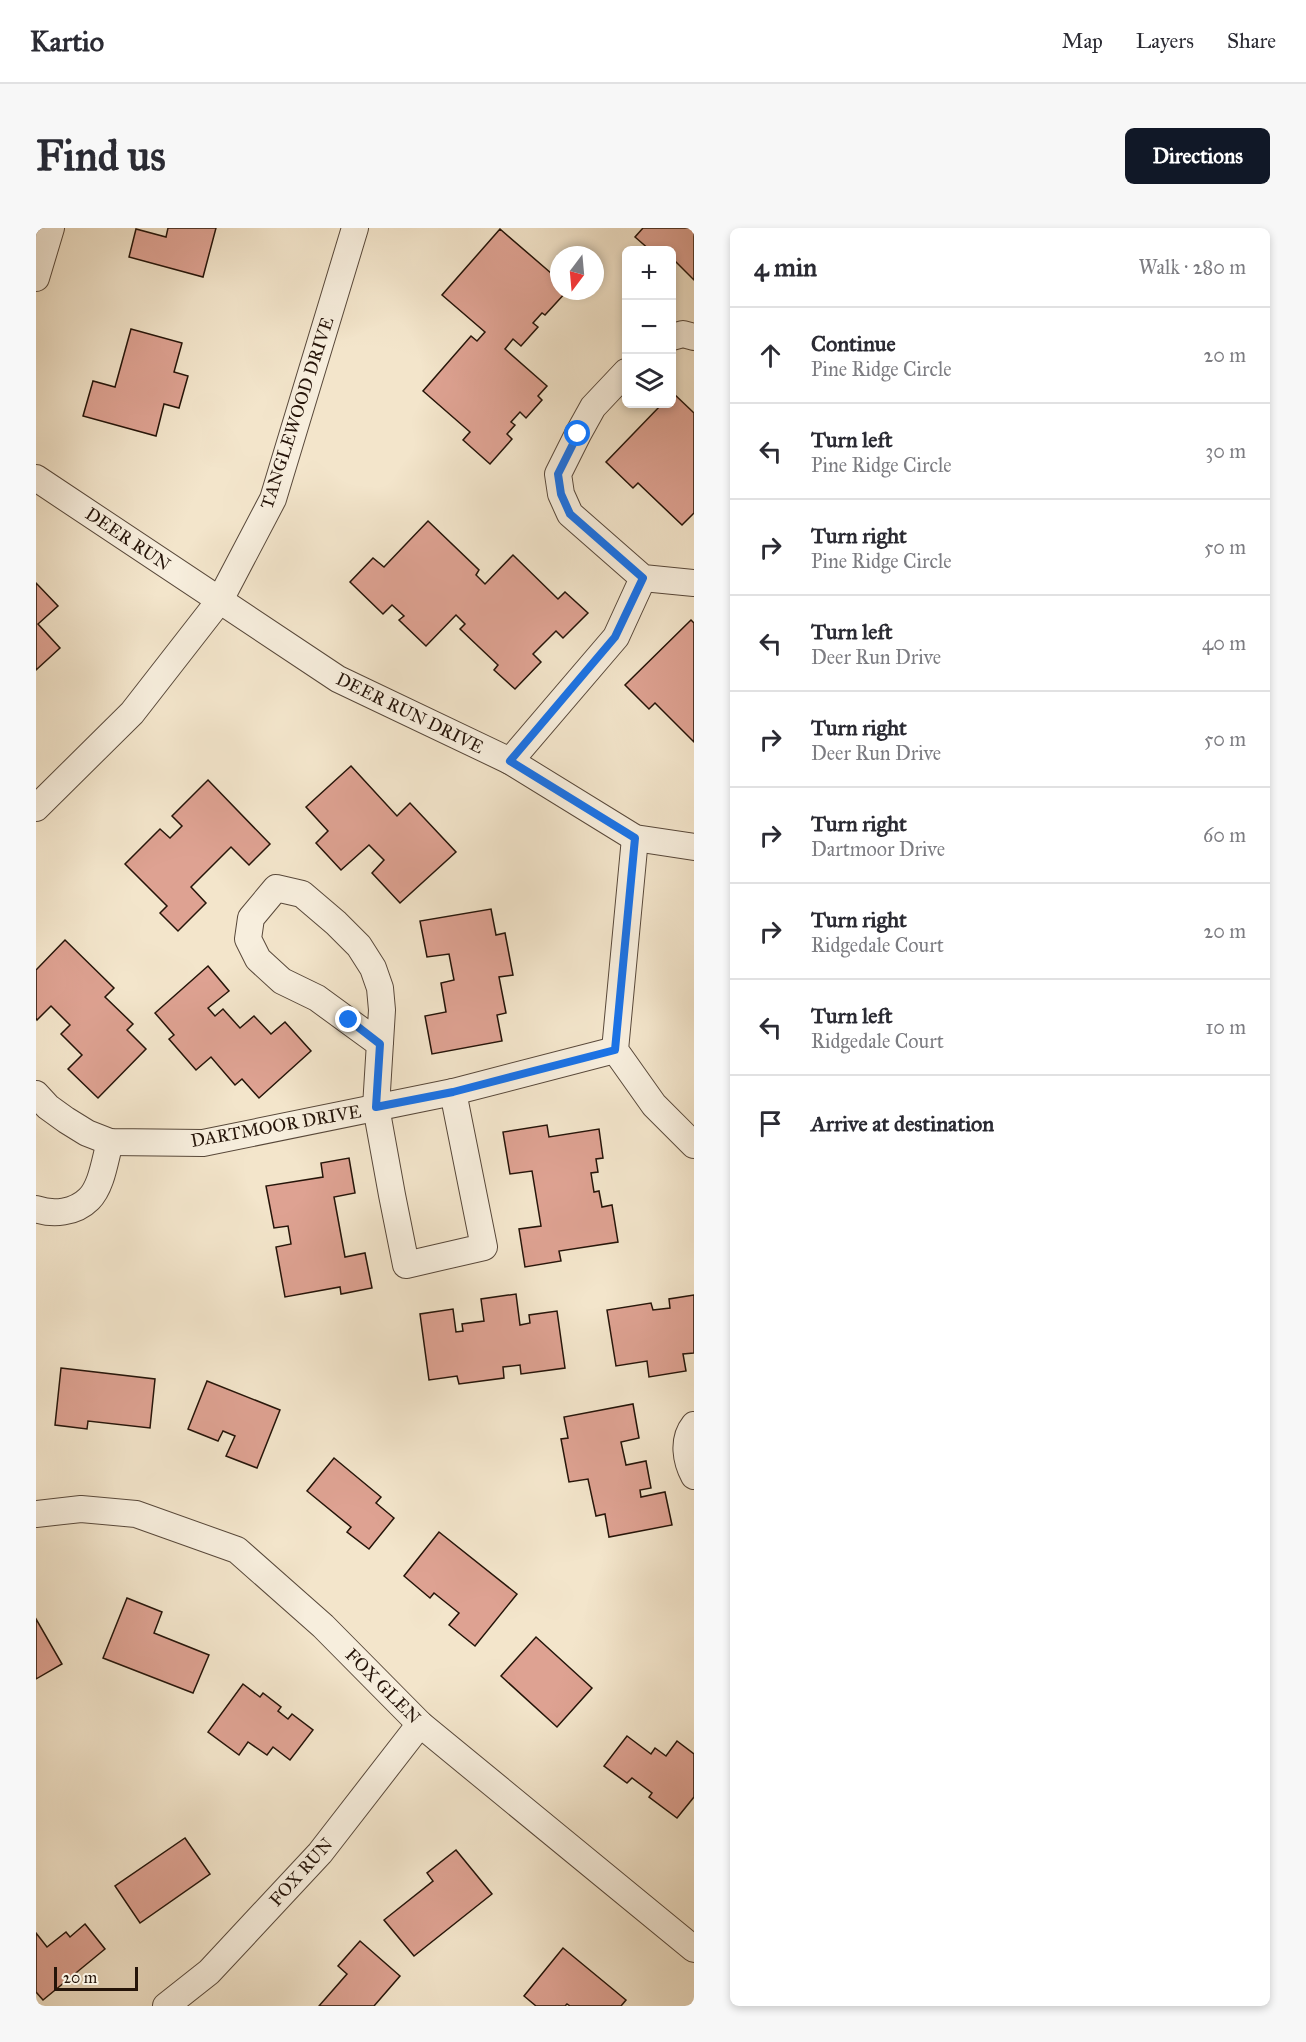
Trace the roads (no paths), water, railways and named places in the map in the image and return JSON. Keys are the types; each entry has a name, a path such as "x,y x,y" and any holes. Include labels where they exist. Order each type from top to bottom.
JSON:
{"street":[{"path":"36,278 51,228"},
{"name":"TANGLEWOOD DRIVE","path":"36,808 132,713 220,600 273,499 355,228"},
{"path":"676,336 683,334 694,337"},
{"path":"622,377 593,407 558,474 561,494 570,514 643,578 694,583"},
{"name":"DEER RUN","path":"36,478 220,600"},
{"path":"510,761 615,637 643,578"},
{"name":"DEER RUN DRIVE","path":"220,600 338,679 510,761 635,838 694,847"},
{"path":"635,838 615,1050 654,1105 694,1145"},
{"path":"380,1044 317,998 282,981 258,959 248,939 251,918 276,888 302,894 336,923 359,946 373,968 380,988 382,1010 380,1044 376,1107 406,1264 484,1247 453,1092"},
{"name":"DARTMOOR DRIVE","path":"38,1100 66,1120 110,1142 203,1143 453,1092 615,1050"},
{"path":"36,1209 47,1213 70,1210 89,1199 98,1184 110,1142"},
{"path":"694,1425 685,1450 694,1476"},
{"name":"FOX GLEN","path":"36,1514 81,1509 136,1515 237,1550 323,1626 420,1724 694,1949"},
{"name":"FOX RUN","path":"166,2006 209,1972 320,1853 420,1724"}]}
